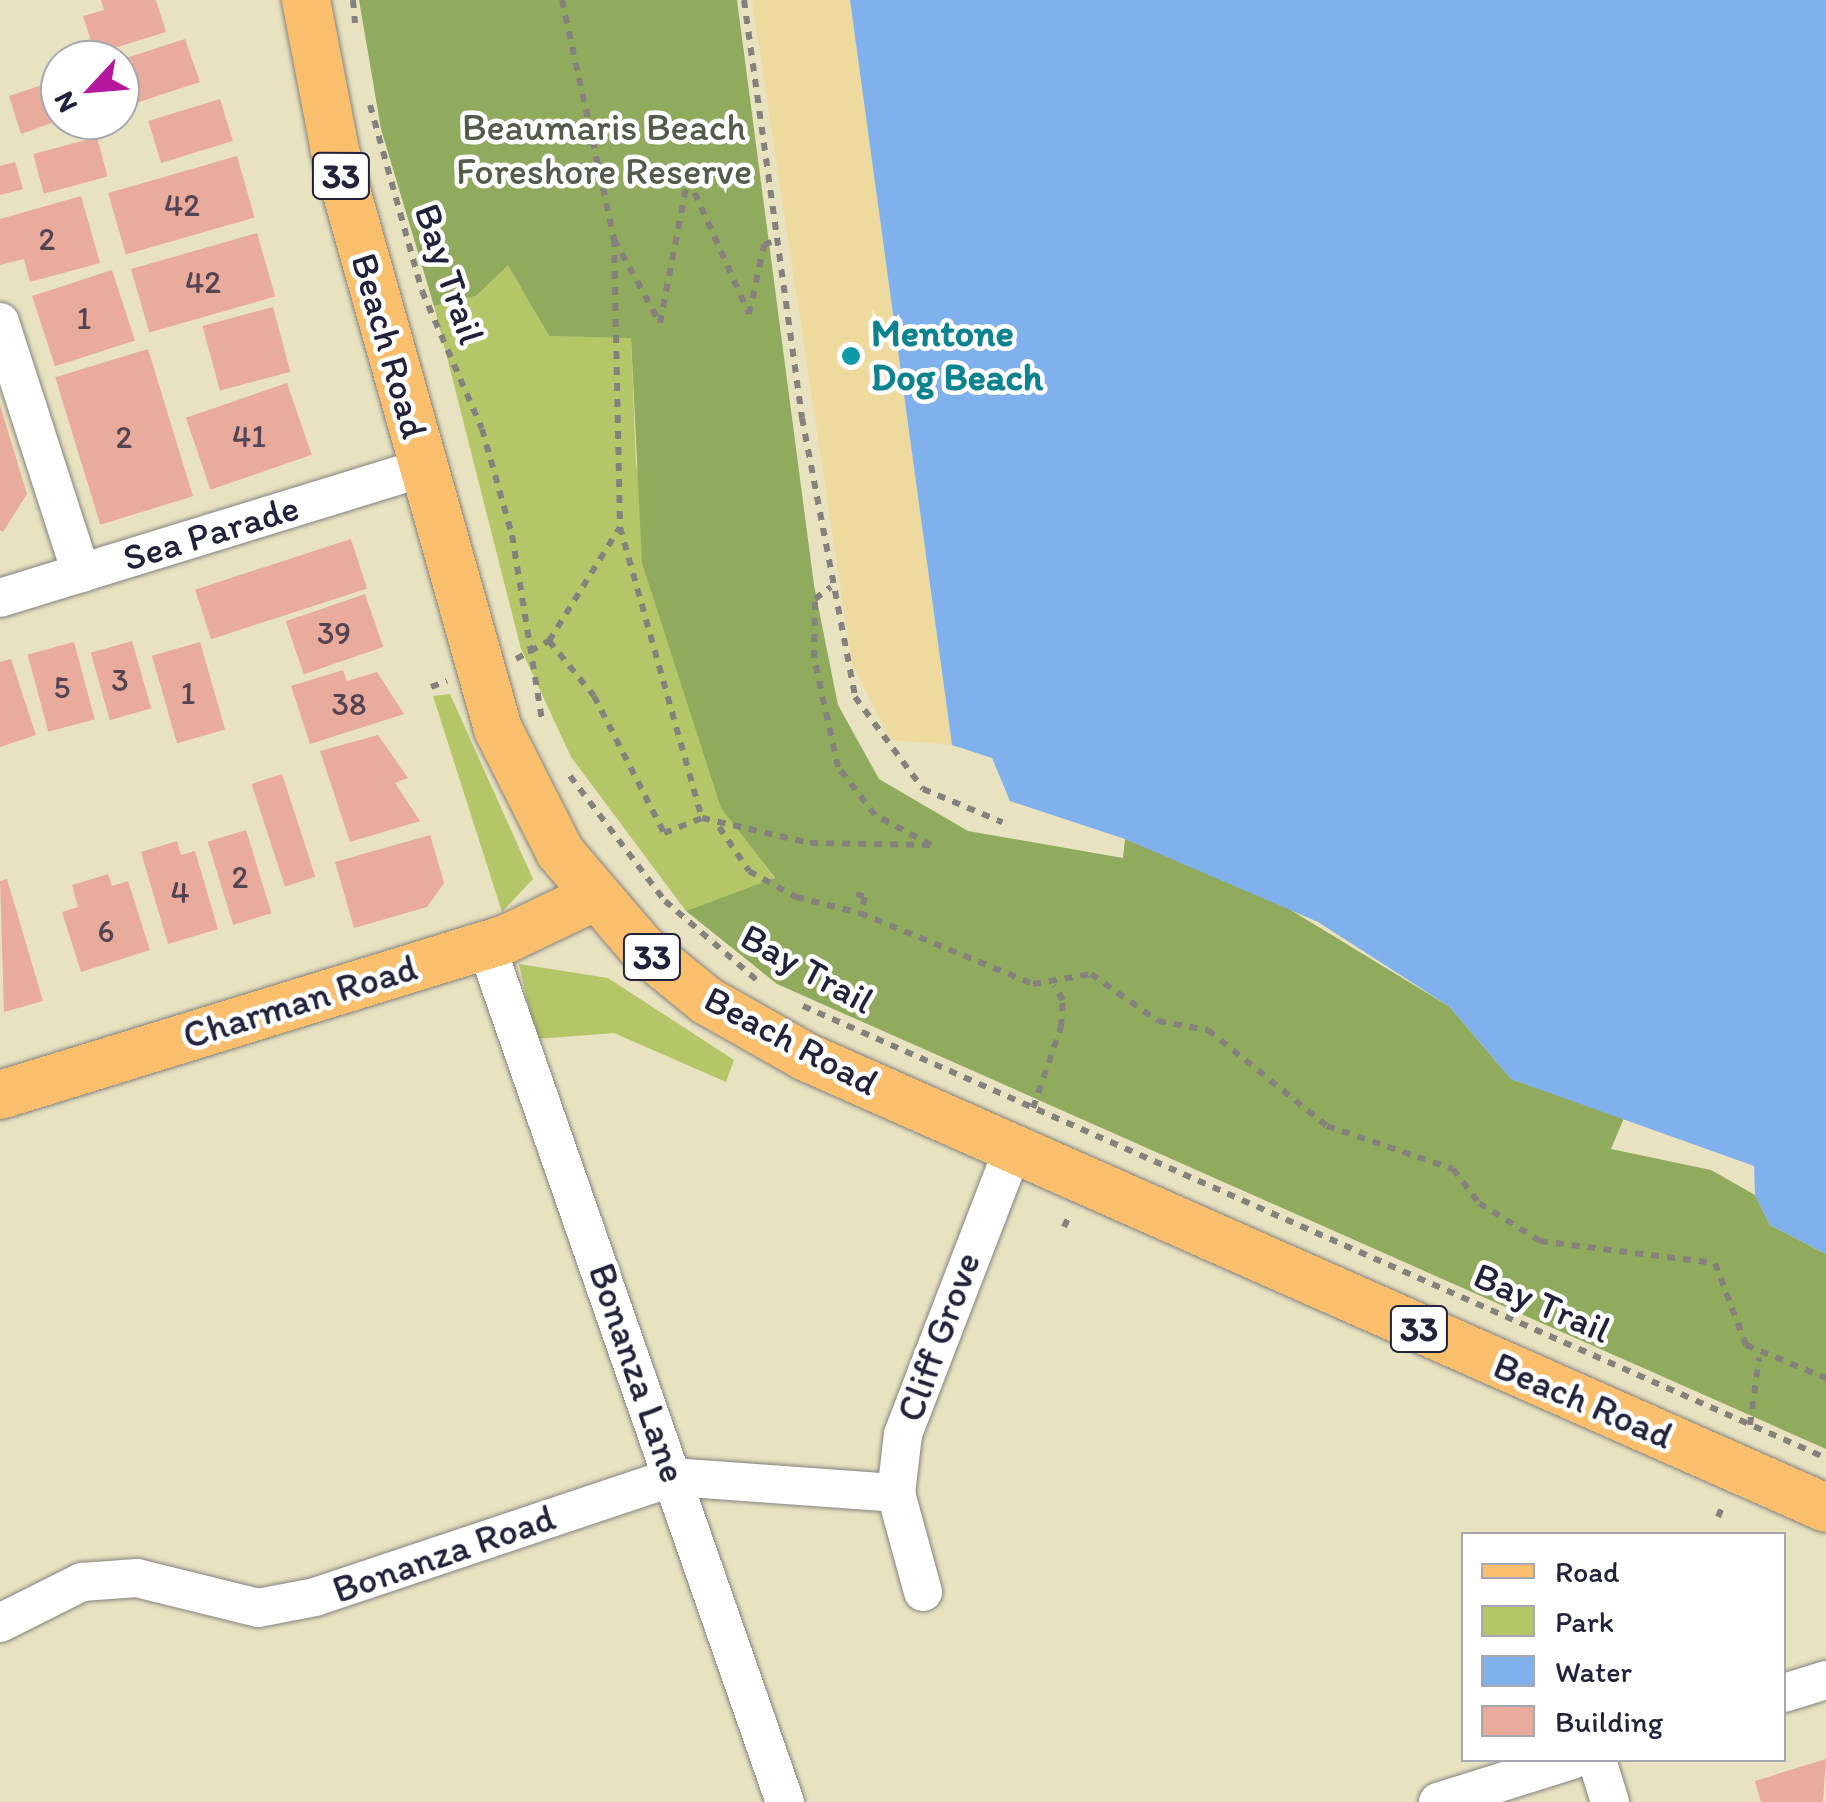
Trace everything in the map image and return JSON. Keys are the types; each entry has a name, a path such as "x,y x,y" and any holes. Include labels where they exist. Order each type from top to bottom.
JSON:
{"main road":[{"name":"Beach Road","path":"306,0 323,108 498,729 536,814 594,896 719,1008 1023,1127 1826,1508"},
{"name":"Charman Road","path":"0,1095 486,945 594,896"}],"street":[{"path":"0,322 81,573"},
{"name":"Sea Parade","path":"0,598 423,468"},
{"name":"Bonanza Lane","path":"486,945 785,1802"},
{"name":"Cliff Grove","path":"923,1592 896,1493 918,1375 1023,1127"},
{"name":"Bonanza Road","path":"0,1624 82,1582 137,1578 258,1608 315,1598 673,1477 896,1493"},
{"path":"1786,1692 1826,1680"},
{"path":"1438,1802 1566,1762"},
{"path":"1598,1762 1610,1802"}],"path":[{"path":"353,0 357,34"},
{"path":"562,0 614,239 620,527 702,818 719,827 843,846 933,842 876,815 838,767 814,658 815,599 830,587"},
{"path":"744,0 776,240 830,587 855,697 884,744 924,789 1002,822"},
{"name":"Bay Trail","path":"367,88 422,292 484,436 526,591 532,654 546,729"},
{"path":"614,239 660,323 688,178 749,314 764,245 776,240"},
{"path":"532,654 549,641 620,527"},
{"path":"549,641 594,696 664,833 702,818"},
{"name":"Bay Trail","path":"562,761 658,893 768,987"},
{"name":"Bay Trail","path":"719,827 764,881 1054,986 1091,974 1158,1021 1208,1030 1327,1126 1446,1166 1479,1203 1540,1241 1715,1263 1746,1345 1759,1358"},
{"path":"856,894 865,898 860,913"},
{"path":"1023,1127 1061,1027 1064,1000 1054,986"},
{"name":"Bay Trail","path":"784,996 1023,1127 1826,1458"},
{"path":"1750,1424 1759,1358 1826,1378"}],"green space":[{"name":"Beaumaris Beach Foreshore Reserve","path":"359,0 737,0 814,585 838,705 879,779 968,831 1123,858 1125,839 1271,898 1450,1007 1511,1079 1624,1118 1611,1149 1711,1170 1755,1195 1770,1225 1826,1254 1826,1449 777,984 686,911 775,878 721,808 642,563 631,338 549,336 508,265 476,296 434,306 381,129"},
{"path":"508,264 549,336 631,337 636,463 687,693 721,807 775,879 686,911 571,757 521,649 434,306 476,296"},
{"path":"450,694 533,879 502,912 433,696"},
{"path":"519,964 608,978 734,1060 726,1082 614,1033 536,1039"}],"sand":[{"name":"Mentone Dog Beach","path":"752,0 850,0 952,745 891,740 852,664"}],"water":[{"path":"850,0 1826,0 1826,1254 1770,1225 1755,1195 1754,1166 1511,1079 1450,1007 1318,922 1125,839 1010,801 992,758 952,745"}],"building":[{"path":"101,0 156,0 166,32 140,40 91,40 83,16 104,10"},
{"path":"185,39 200,82 140,102 140,54"},
{"path":"40,86 40,127 21,134 9,96"},
{"path":"220,99 233,141 161,163 148,121"},
{"path":"98,140 108,177 44,194 33,154"},
{"path":"237,156 255,218 126,254 108,193"},
{"path":"15,162 23,189 0,195 0,166"},
{"path":"81,196 100,263 30,282 24,259 0,265 0,219"},
{"path":"257,233 275,296 149,333 131,269"},
{"path":"112,270 135,340 55,366 32,296"},
{"path":"273,307 290,372 220,391 202,326"},
{"path":"148,349 193,496 100,525 55,377"},
{"path":"287,383 312,455 211,490 186,418"},
{"path":"0,405 27,494 3,532 0,530"},
{"path":"351,539 367,588 211,639 195,590"},
{"path":"365,594 383,647 304,674 286,621"},
{"path":"132,641 151,708 110,720 91,653"},
{"path":"74,642 95,719 48,732 28,654"},
{"path":"200,642 225,729 177,743 152,656"},
{"path":"11,659 36,735 0,747 0,662"},
{"path":"343,670 347,681 377,672 404,714 310,744 291,686"},
{"path":"378,735 408,778 395,783 420,821 350,842 320,751"},
{"path":"282,774 315,877 285,887 252,784"},
{"path":"246,830 271,913 233,925 208,842"},
{"path":"430,835 444,883 427,907 354,928 335,862"},
{"path":"177,841 181,855 195,851 218,929 168,944 141,852"},
{"path":"108,874 112,886 128,881 150,950 81,972 62,912 78,907 72,885"},
{"path":"7,879 43,1001 4,1012 0,881"},
{"path":"1826,1759 1823,1802 1761,1802 1755,1781"}],"place":[{"name":"Mentone Dog Beach","path":"851,356"}]}
